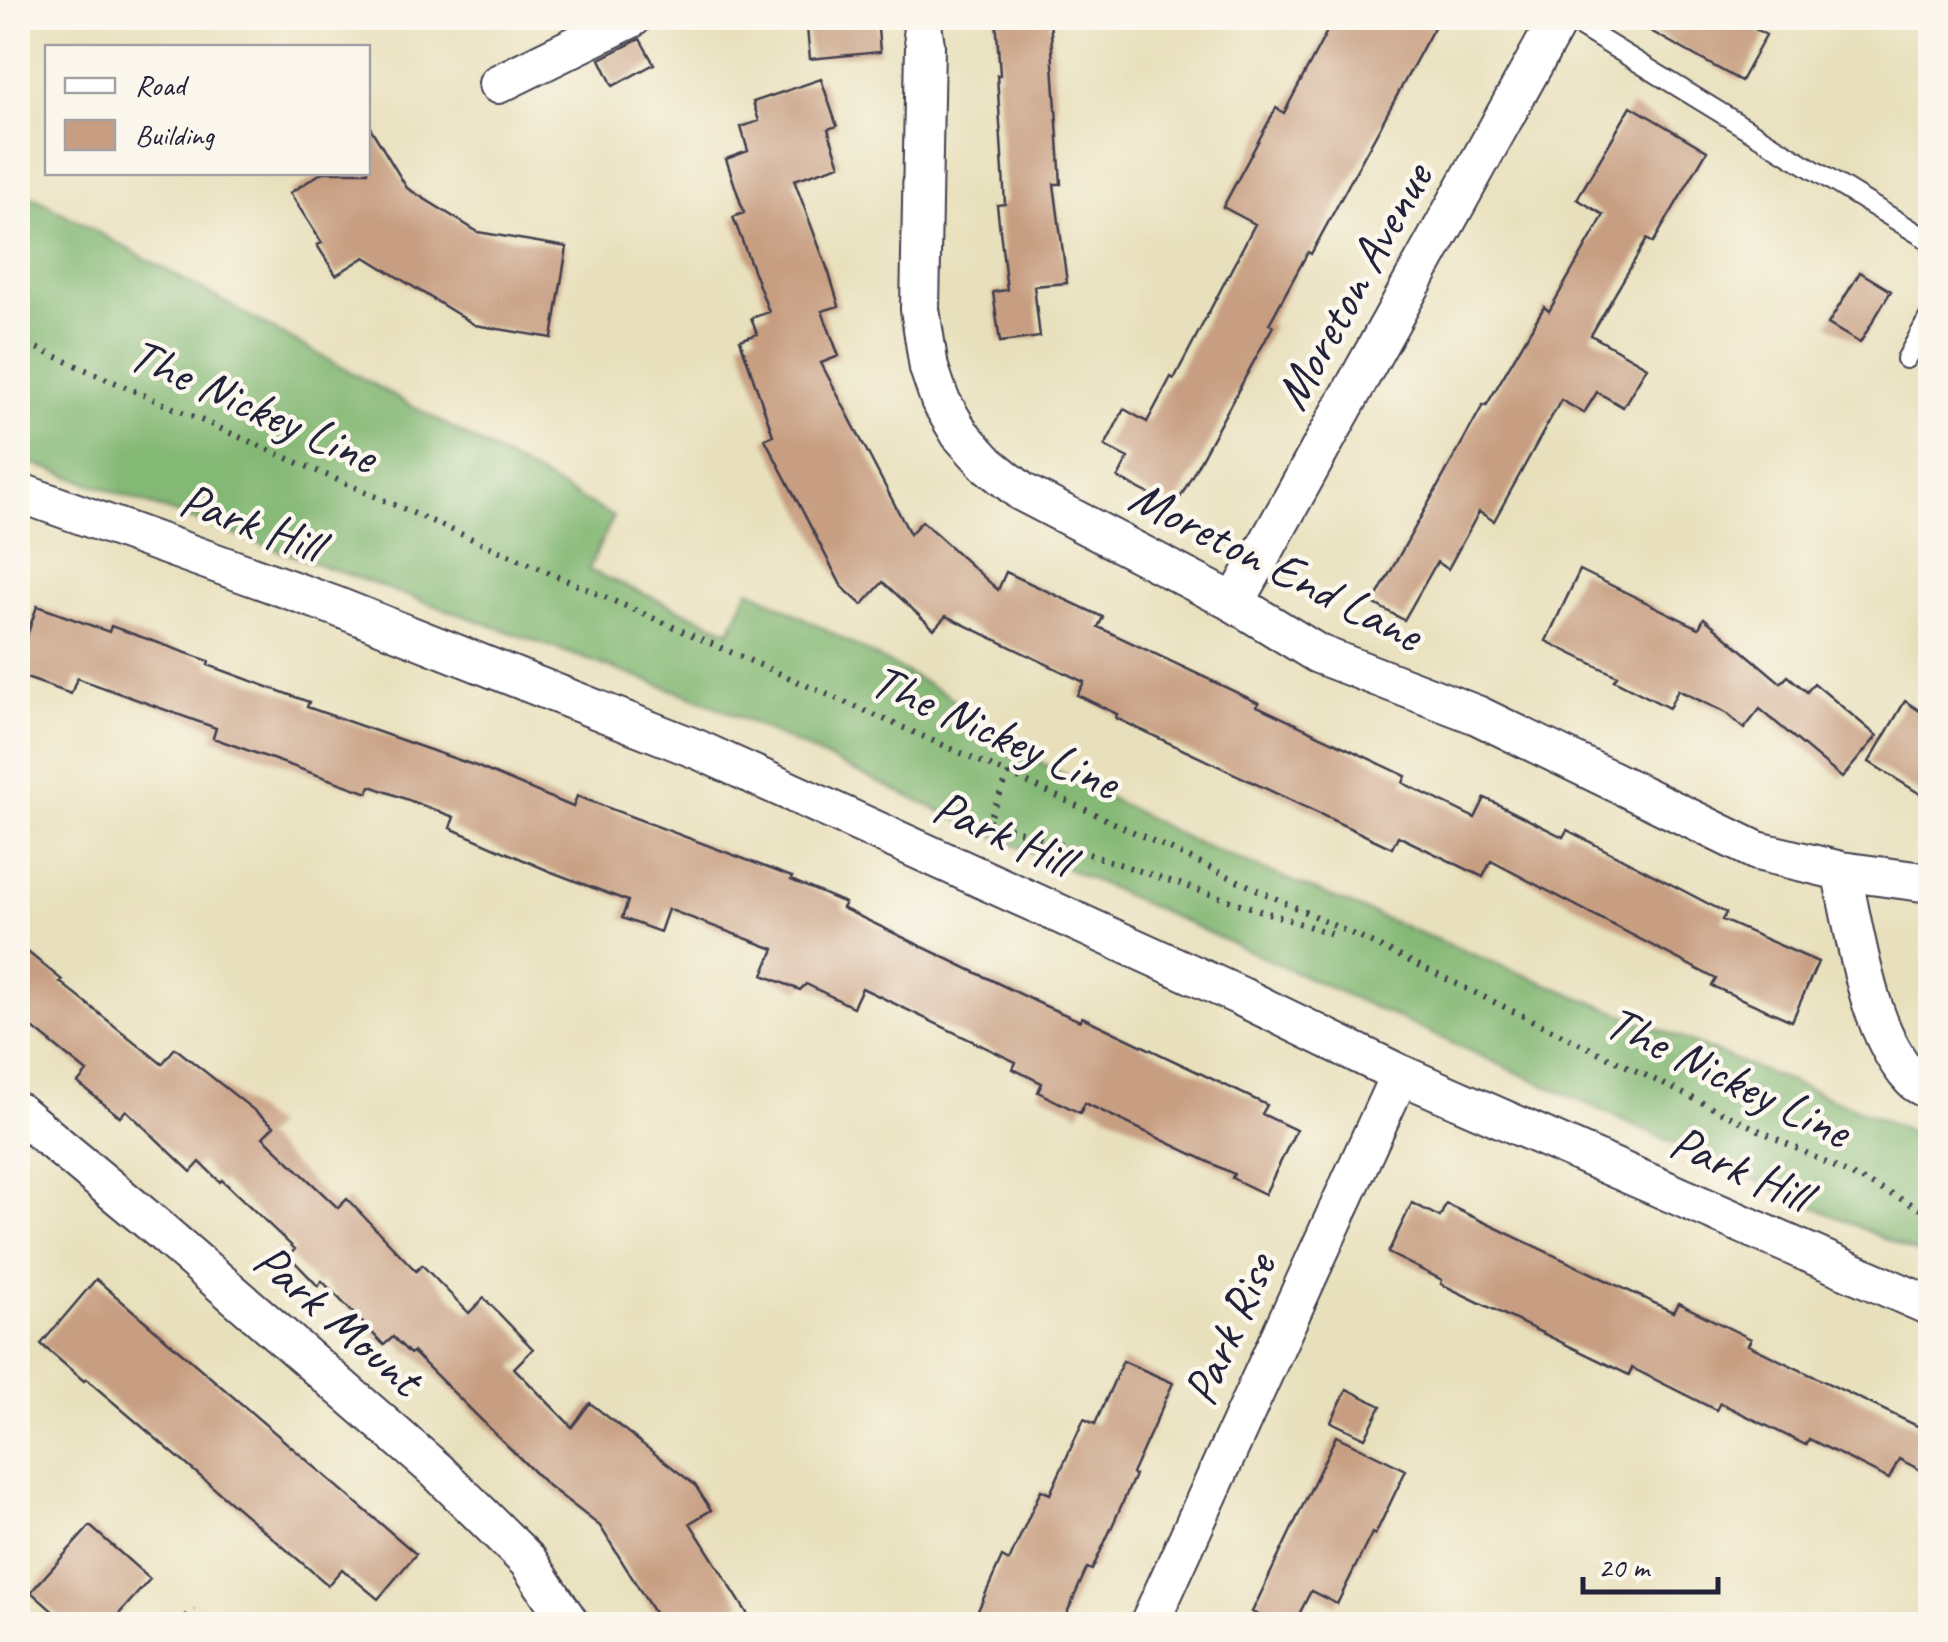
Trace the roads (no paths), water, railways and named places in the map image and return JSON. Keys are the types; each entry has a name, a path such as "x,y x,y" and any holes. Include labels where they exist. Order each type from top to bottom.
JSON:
{"street":[{"path":"498,84 632,18"},
{"name":"Moreton End Lane","path":"922,18 925,45 920,309 929,368 940,400 960,434 987,464 1022,492 1234,603 1318,654 1477,715 1757,851 1841,871 1930,883"},
{"name":"Moreton Avenue","path":"1234,603 1562,18"},
{"name":"Park Hill","path":"18,492 335,606 699,750 1242,997 1400,1074 1930,1306"},
{"path":"1841,871 1875,1016 1913,1082 1930,1090"},
{"name":"Park Rise","path":"1155,1623 1400,1074"},
{"name":"Park Mount","path":"18,1112 436,1470 528,1561 570,1624"}],"lane":[{"path":"1562,18 1930,241"},
{"path":"1906,358 1930,316"}]}
